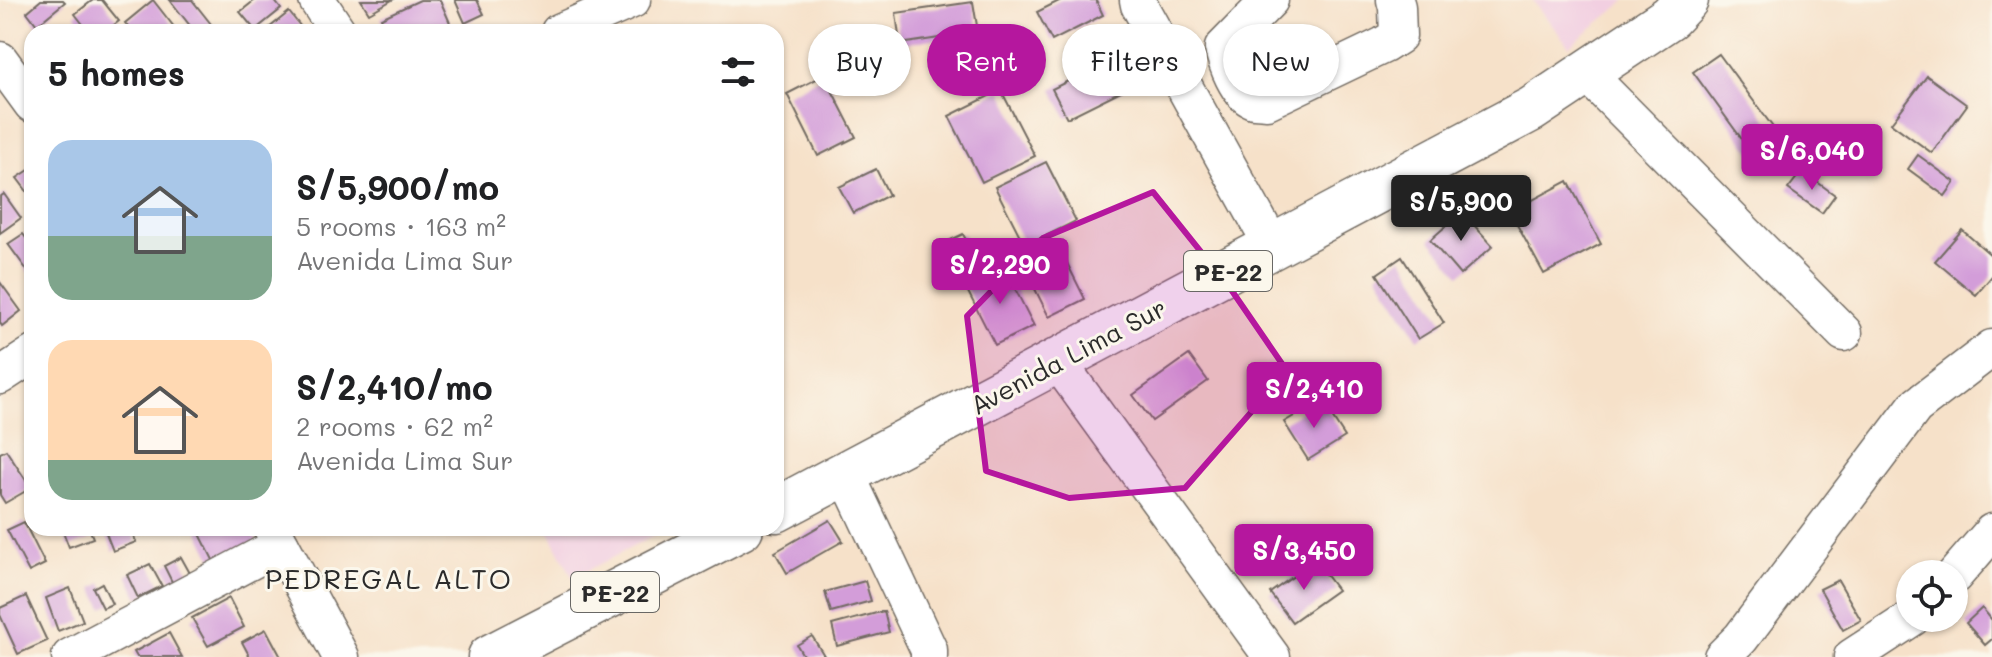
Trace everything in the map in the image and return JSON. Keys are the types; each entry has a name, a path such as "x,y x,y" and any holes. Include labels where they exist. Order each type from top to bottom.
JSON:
{"highway":[{"name":"Avenida Lima Sur","path":"784,506 1532,109 1670,17 1686,0"},
{"name":"PE-22","path":"490,657 725,536"}],"street":[{"path":"317,0 333,24"},
{"path":"577,24 632,0"},
{"path":"1138,0 1273,247"},
{"path":"1270,0 1223,48 1227,65 1244,94 1254,100 1267,101 1398,36 1395,0"},
{"path":"0,60 24,93"},
{"path":"1586,73 1844,333"},
{"path":"1722,657 1741,638 1915,407 1992,348"},
{"path":"0,376 24,360"},
{"path":"1058,362 1272,657"},
{"path":"846,474 929,650 929,657"},
{"path":"1968,560 1992,532"},
{"path":"70,657 276,536 341,657"},
{"path":"1852,657 1896,628"}],"highlighted area":[{"path":"1153,192 1230,288 1287,371 1185,488 1069,498 986,471 967,316 1043,238"}],"shaded area":[{"path":"1532,0 1627,0 1569,46"},
{"path":"551,536 654,536 573,578"}],"building":[{"path":"41,0 65,2 38,24 27,12"},
{"path":"93,0 102,0 119,21 115,24 83,24 75,14"},
{"path":"153,0 172,24 126,24"},
{"path":"170,0 192,0 211,24 189,24"},
{"path":"255,0 274,0 281,9 262,24 250,24 240,12"},
{"path":"361,0 392,0 369,13"},
{"path":"420,0 440,0 450,24 384,24 381,18"},
{"path":"455,0 477,0 484,14 465,23"},
{"path":"1061,0 1096,0 1103,15 1085,24 1062,24 1062,36 1052,41 1046,24 1037,12"},
{"path":"973,2 977,24 927,24 927,40 911,42 911,24 897,24 896,13"},
{"path":"289,12 299,24 274,24"},
{"path":"1719,54 1786,145 1760,164 1693,72"},
{"path":"1927,76 1967,105 1932,153 1891,123"},
{"path":"808,83 808,96 835,96 856,137 818,156 787,94"},
{"path":"1062,84 1062,96 1111,96 1067,118 1052,89"},
{"path":"989,96 1004,96 1035,156 982,182 949,116"},
{"path":"1918,155 1955,182 1945,196 1908,169"},
{"path":"1046,162 1076,221 1025,246 995,187"},
{"path":"876,169 889,195 853,213 839,187"},
{"path":"1802,171 1835,195 1822,213 1788,189"},
{"path":"24,173 24,187 17,178"},
{"path":"1568,181 1601,244 1544,274 1510,212"},
{"path":"4,194 21,218 0,233 0,197"},
{"path":"1462,212 1493,246 1460,275 1430,240"},
{"path":"1962,230 1992,256 1992,276 1976,295 1935,261"},
{"path":"963,234 982,272 961,282 942,244"},
{"path":"24,235 24,266 8,244"},
{"path":"1057,243 1085,299 1049,317 1021,261"},
{"path":"1402,257 1444,323 1418,339 1377,274"},
{"path":"1004,267 1034,326 995,345 965,286"},
{"path":"0,282 21,311 2,326 0,323"},
{"path":"1189,355 1208,381 1152,421 1133,395"},
{"path":"1321,400 1345,437 1308,460 1284,422"},
{"path":"6,450 24,477 24,492 5,503 0,495 0,453"},
{"path":"830,520 843,541 787,573 775,552"},
{"path":"24,522 24,536 31,536 45,564 29,572 7,530"},
{"path":"65,536 92,536 93,538 69,547"},
{"path":"107,536 134,536 136,542 113,551"},
{"path":"201,536 254,536 257,541 214,562"},
{"path":"181,557 191,575 173,584 164,566"},
{"path":"1315,561 1337,590 1292,622 1270,593"},
{"path":"150,564 162,586 138,598 127,575"},
{"path":"1838,580 1861,620 1843,630 1820,589"},
{"path":"865,581 871,601 831,612 825,592"},
{"path":"102,583 112,604 103,608 93,588"},
{"path":"70,588 83,621 58,631 46,598"},
{"path":"26,596 47,641 18,654 0,615 0,608"},
{"path":"229,598 244,627 208,646 192,618"},
{"path":"1982,608 1992,620 1992,639 1985,645 1968,625 1968,621"},
{"path":"884,611 889,632 837,646 832,625"},
{"path":"266,629 281,657 250,657 242,642"},
{"path":"169,633 182,657 137,657 134,652"},
{"path":"812,636 825,657 804,657 797,645"}],"district":[{"name":"PEDREGAL ALTO","path":"389,578"}]}
